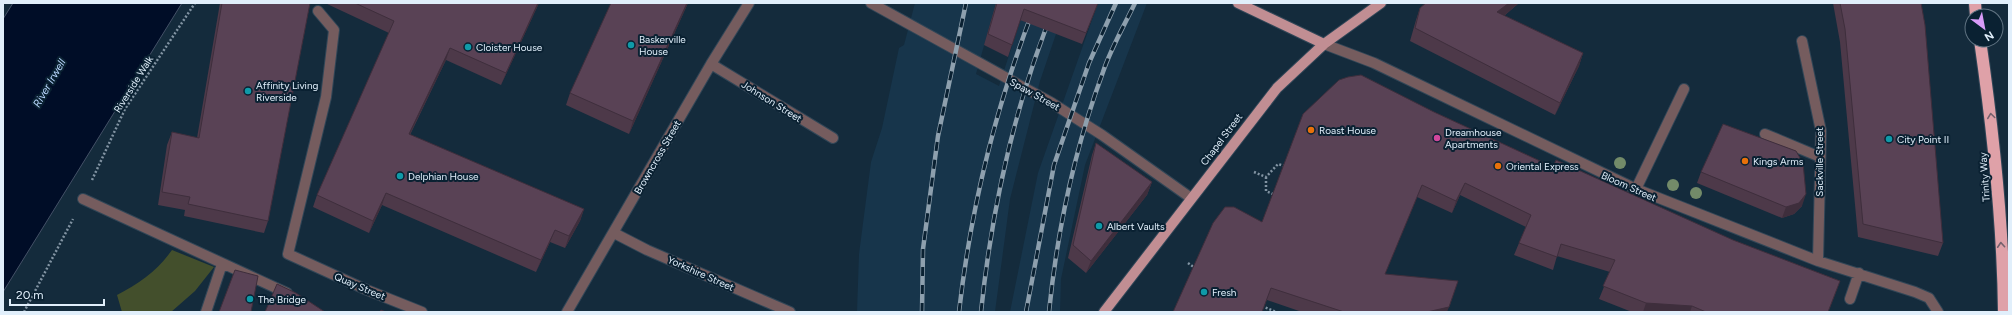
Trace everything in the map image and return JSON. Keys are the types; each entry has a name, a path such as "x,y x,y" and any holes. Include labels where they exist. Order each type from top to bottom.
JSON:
{"highway":[{"name":"Trinity Way","path":"1981,48 1992,126 2004,312"}],"main road":[{"path":"1238,3 1324,44"},
{"name":"Chapel Street","path":"1104,312 1277,88 1324,44 1381,3"}],"street":[{"name":"Browncross Street","path":"567,312 711,64 749,3"},
{"name":"Spaw Street","path":"871,3 1052,103 1102,135 1191,198"},
{"name":"Quay Street","path":"318,11 334,30 326,97 288,254 422,312"},
{"name":"Sackville Street","path":"1802,41 1821,131 1818,261"},
{"name":"Bloom Street","path":"1324,44 1374,63 1636,190 1818,261 1859,273 1929,298 1938,312"},
{"name":"Johnson Street","path":"711,64 833,138"},
{"path":"1636,190 1684,89"},
{"path":"1765,134 1820,157"},
{"path":"83,199 296,297"},
{"name":"Yorkshire Street","path":"614,233 647,250 790,312"},
{"path":"206,312 218,280 222,264"},
{"path":"1850,299 1859,273"}],"path":[{"name":"Riverside Walk","path":"93,178 125,110 195,3"},
{"path":"1273,194 1266,191 1266,177 1278,164 1284,166"},
{"path":"1254,172 1266,177"},
{"path":"24,312 83,199"},
{"path":"1188,263 1198,270"},
{"path":"1261,306 1276,312"}],"shaded area":[{"path":"915,3 996,3 976,74 999,86 1026,3 1056,34 1040,81 1010,199 995,312 857,312 859,254 871,162 882,128 899,48 904,45"},
{"path":"1098,3 1147,3 1085,165 1061,279 1060,312 1010,312 1038,173"}],"green space":[{"path":"172,250 214,267 195,291 171,312 122,312 117,295 148,276"}],"water":[{"name":"River Irwell","path":"13,3 182,3 3,292 3,19"}],"building":[{"name":"Affinity Living Riverside","path":"222,3 310,3 268,221 188,204 190,197 162,192 172,132 199,138"},
{"name":"Delphian House","path":"355,3 538,3 506,73 450,48 409,134 584,209 569,236 555,230 541,260 386,193 373,221 317,195 394,21"},
{"name":"Baskerville House","path":"611,3 687,3 633,121 570,93"},
{"path":"997,3 1098,3 1086,33 1024,9 1012,45 988,34"},
{"path":"1426,3 1509,3 1497,12 1583,53 1560,103 1415,28 1420,8"},
{"name":"City Point II","path":"1840,3 1921,3 1925,25 1943,243 1863,224 1845,29"},
{"path":"1361,75 1434,112 1553,167 1556,160 1733,240 1840,281 1828,312 1706,312 1692,306 1646,303 1603,286 1615,260 1561,244 1557,257 1519,243 1531,215 1465,183 1456,201 1422,185 1385,274 1458,281 1449,307 1427,312 1344,312 1271,288 1262,312 1173,312 1213,223 1225,207 1234,207 1262,222 1303,114 1339,80"},
{"path":"1723,124 1796,151 1803,163 1806,194 1799,203 1786,207 1701,172"},
{"name":"Albert Vaults","path":"1096,143 1152,182 1091,261 1073,245"},
{"path":"235,270 258,276 251,312 219,312"},
{"path":"277,284 296,293 325,312 265,312"}],"railway":[{"path":"922,312 923,249 938,136 966,3"},
{"path":"959,312 964,272 978,194 987,155 1009,78 1036,3"},
{"path":"981,312 992,233 1007,155 1017,116 1041,40 1056,3"},
{"path":"1026,312 1054,165 1089,63 1116,3"},
{"path":"1049,312 1052,282 1062,221 1068,190 1084,130 1106,63 1135,3"}],"place":[{"name":"Baskerville House","path":"631,45"},
{"name":"Cloister House","path":"468,47"},
{"name":"Affinity Living Riverside","path":"248,91"},
{"name":"Roast House","path":"1311,130"},
{"name":"Dreamhouse Apartments","path":"1437,138"},
{"name":"City Point II","path":"1889,139"},
{"name":"Kings Arms","path":"1745,161"},
{"name":"Oriental Express","path":"1498,166"},
{"name":"Delphian House","path":"400,176"},
{"name":"Albert Vaults","path":"1099,226"},
{"name":"Fresh","path":"1204,292"},
{"name":"The Bridge","path":"250,299"}]}
